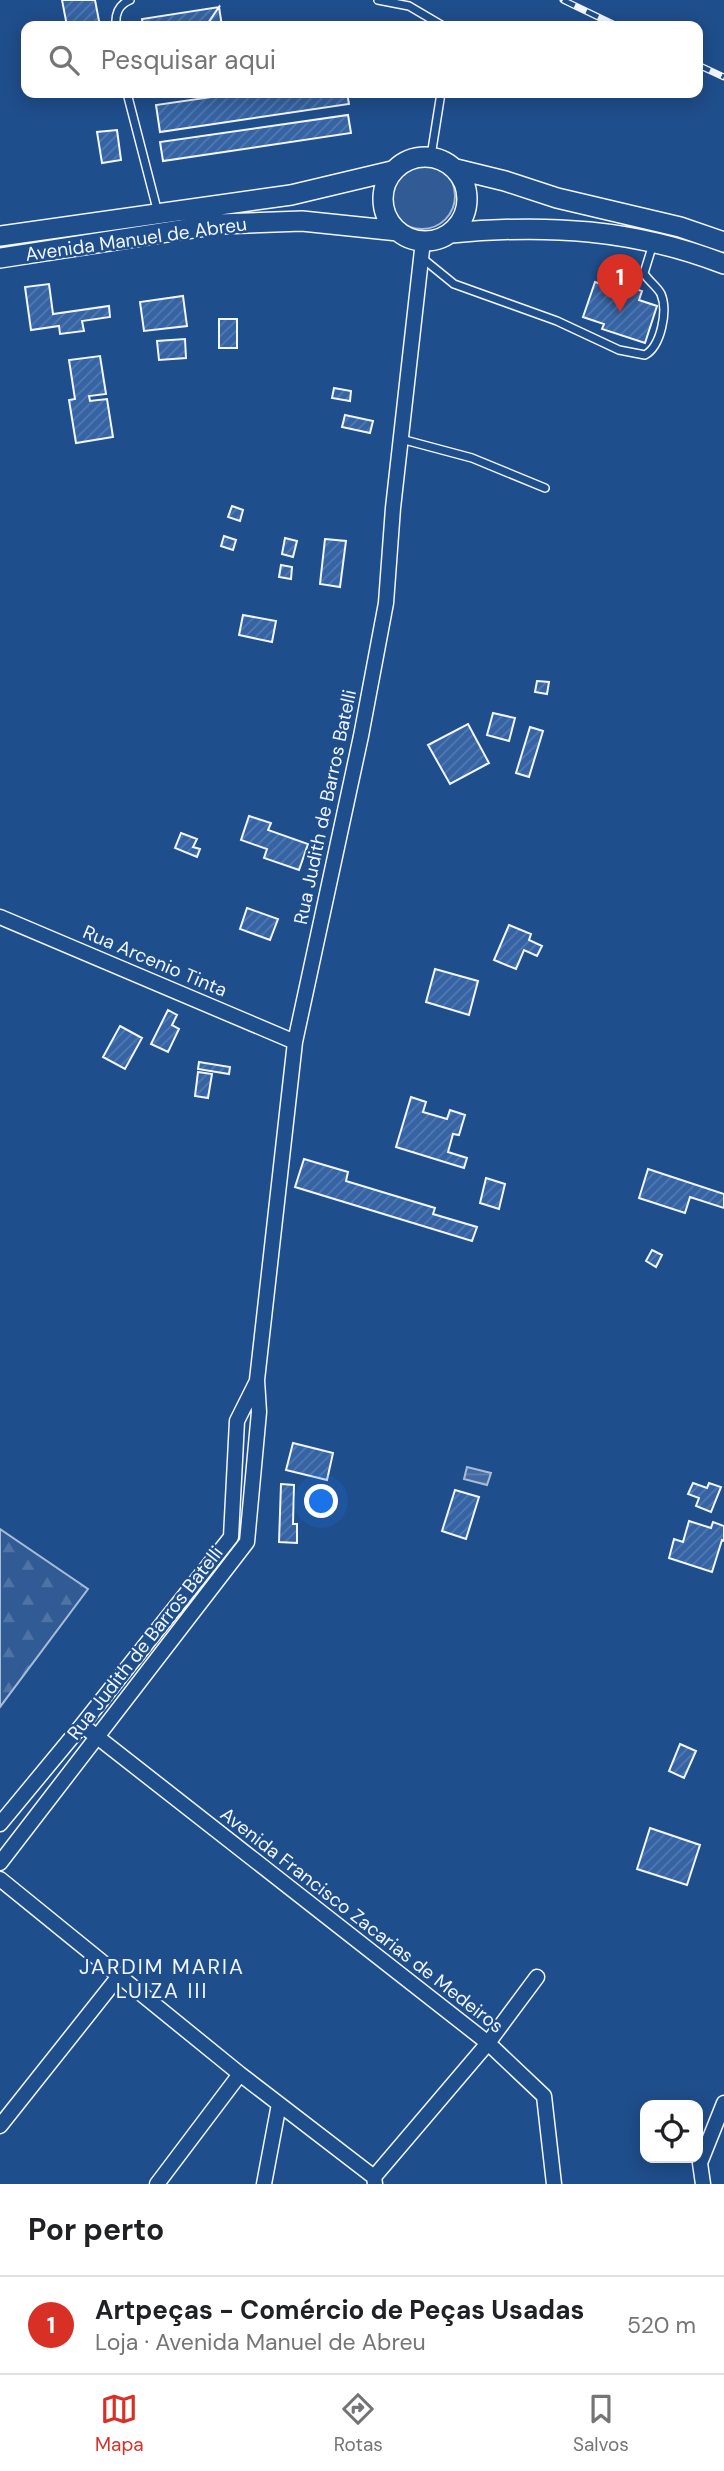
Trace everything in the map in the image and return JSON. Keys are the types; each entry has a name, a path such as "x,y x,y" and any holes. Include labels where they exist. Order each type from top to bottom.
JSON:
{"main road":[{"path":"430,156 444,160 456,169 466,184 468,202 463,219 451,233 422,250 398,231 387,218 383,202 384,186 392,171 403,162 416,157 430,156"},
{"path":"456,169 557,198 680,227 724,242"},
{"name":"Avenida Manuel de Abreu","path":"0,236 291,195 392,171"},
{"name":"Avenida Manuel de Abreu","path":"0,258 219,224 302,221 398,231"},
{"path":"451,233 543,227 601,232 654,243 724,264"}],"street":[{"name":"Rua Judith de Barros Batelli","path":"0,1863 247,1542 259,1412 257,1380 295,1042 361,736 386,603 422,250"},
{"name":"Rua Arcenio Tinta","path":"0,917 295,1042"},
{"name":"Rua Judith de Barros Batelli","path":"0,1824 231,1537 237,1421 257,1380"},
{"name":"Avenida Francisco Zacarias de Medeiros","path":"82,1725 488,2043 544,2096 554,2184"},
{"path":"0,1879 375,2180 488,2043 537,1977"},
{"path":"0,2126 119,1976"},
{"path":"157,2184 240,2074"},
{"path":"703,2184 700,2163 724,2103"},
{"path":"264,2184 279,2104"}],"lane":[{"path":"115,21 119,8 130,0"},
{"path":"378,0 409,6 434,21"},
{"path":"128,98 158,214"},
{"path":"430,156 439,98"},
{"path":"422,250 454,284 557,321 619,351 645,355 651,352 657,338 664,308 660,292 646,278 644,272 654,243"},
{"path":"401,439 472,458 545,488"}],"shaded area":[{"path":"415,163 429,163 441,168 450,177 455,196 453,209 446,220 429,229 415,229 403,224 394,215 389,203 389,189 394,177 403,168"},
{"path":"467,1467 491,1473 487,1485 464,1479"}],"green space":[{"path":"0,1529 88,1589 0,1707"}],"building":[{"path":"62,0 95,0 99,21 66,21"},
{"path":"219,7 221,21 209,21"},
{"path":"219,7 209,21 142,19"},
{"path":"204,98 348,98 349,104 160,132 156,105"},
{"path":"348,115 351,133 163,161 160,142"},
{"path":"117,130 121,160 102,163 97,132"},
{"path":"610,280 642,291 639,300 657,306 645,343 602,329 604,324 583,317 595,282 608,286"},
{"path":"49,284 53,314 109,306 110,317 82,321 84,331 60,334 59,326 31,330 25,287"},
{"path":"183,296 187,326 144,331 140,302"},
{"path":"219,319 237,319 237,348 219,348"},
{"path":"185,339 186,358 159,360 157,341"},
{"path":"100,356 106,394 89,396 90,401 107,399 113,437 76,443 69,400 75,399 69,360"},
{"path":"334,388 351,391 350,401 332,398"},
{"path":"345,415 373,421 370,433 342,427"},
{"path":"232,506 243,510 240,521 228,517"},
{"path":"224,536 236,540 233,550 221,546"},
{"path":"285,538 297,541 293,557 282,554"},
{"path":"325,539 346,541 340,587 320,584"},
{"path":"281,565 292,567 291,579 279,577"},
{"path":"243,615 276,621 272,642 239,635"},
{"path":"537,681 549,682 547,694 535,692"},
{"path":"493,713 515,718 509,741 487,735"},
{"path":"468,724 489,763 450,784 428,745"},
{"path":"530,727 543,731 529,777 516,773"},
{"path":"249,816 271,823 268,830 308,844 299,870 264,858 267,849 241,840"},
{"path":"181,833 197,839 193,847 200,849 197,857 175,848"},
{"path":"247,908 278,919 270,940 240,929"},
{"path":"509,925 531,934 529,940 542,946 537,956 524,950 516,969 494,960"},
{"path":"435,969 478,981 469,1015 426,1002"},
{"path":"168,1010 177,1015 172,1025 179,1029 168,1052 151,1044"},
{"path":"120,1026 142,1038 125,1069 103,1057"},
{"path":"199,1062 230,1067 229,1074 198,1069"},
{"path":"198,1072 212,1074 208,1098 195,1096"},
{"path":"411,1097 426,1102 423,1112 447,1119 450,1110 465,1115 459,1135 453,1134 448,1152 467,1158 464,1168 396,1147"},
{"path":"304,1159 348,1172 346,1181 435,1208 433,1214 477,1227 472,1241 295,1187"},
{"path":"648,1169 724,1194 724,1208 690,1197 685,1213 639,1198"},
{"path":"486,1178 505,1184 499,1209 480,1203"},
{"path":"652,1250 662,1255 656,1267 646,1261"},
{"path":"293,1443 333,1453 327,1480 286,1470"},
{"path":"693,1483 707,1488 709,1483 721,1487 711,1512 696,1506 699,1498 688,1494"},
{"path":"281,1484 294,1485 293,1524 297,1524 297,1543 279,1542"},
{"path":"455,1490 479,1497 466,1539 442,1531"},
{"path":"689,1521 711,1528 713,1522 724,1526 724,1541 722,1540 712,1572 669,1558 674,1539 683,1542"},
{"path":"680,1744 696,1751 684,1778 669,1771"},
{"path":"650,1828 700,1845 687,1885 637,1869"}],"railway":[{"path":"563,0 607,21"},
{"path":"703,67 724,77"}],"place":[{"name":"Artpeças - Comércio de Peças Usadas","path":"620,312"}],"district":[{"name":"JARDIM MARIA LUIZA III","path":"162,1979"}]}
